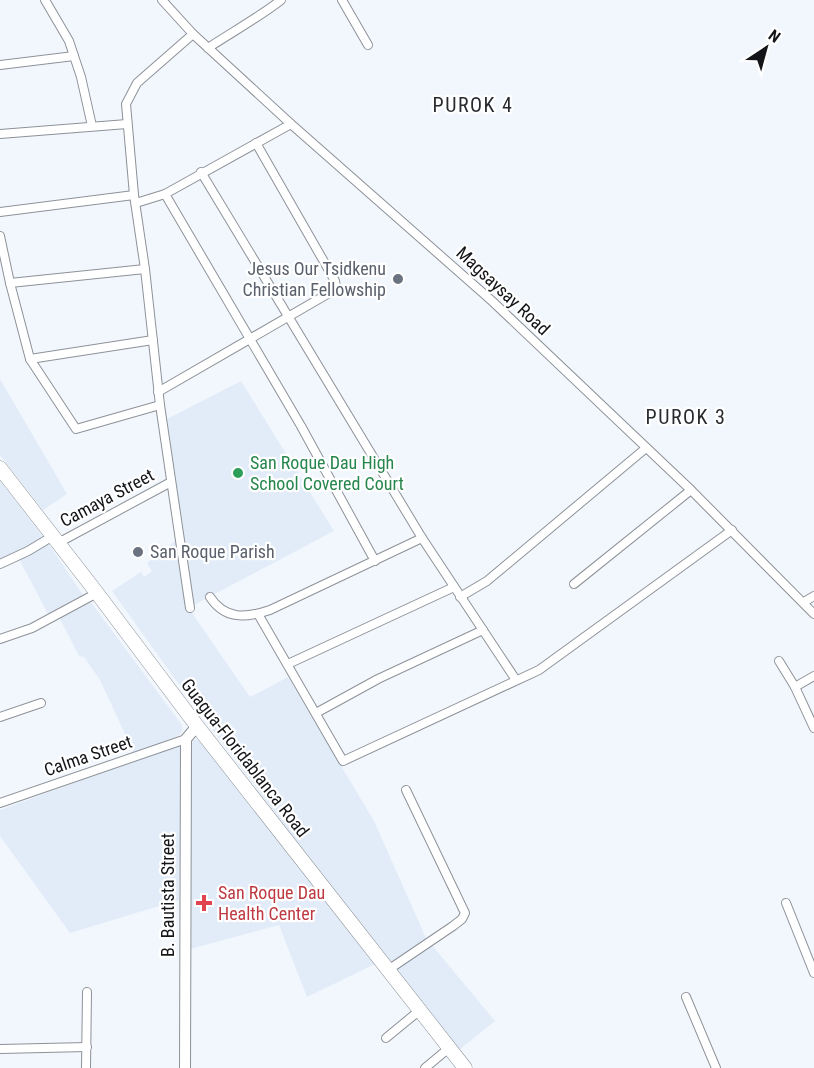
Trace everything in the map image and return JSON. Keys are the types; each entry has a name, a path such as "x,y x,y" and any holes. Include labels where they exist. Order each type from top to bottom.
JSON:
{"main road":[{"name":"Guagua-Floridablanca Road","path":"0,468 197,726 465,1068"}],"street":[{"path":"45,0 69,41 81,77 92,126"},
{"name":"Magsaysay Road","path":"162,0 193,34 291,124 492,301 691,490 814,614"},
{"path":"208,48 260,17 281,0"},
{"path":"342,0 368,45"},
{"path":"190,608 158,392 126,104 137,84 193,34"},
{"path":"0,65 74,56"},
{"path":"0,134 127,124"},
{"path":"0,212 165,194 291,124"},
{"path":"158,392 336,287 335,281 256,143"},
{"path":"201,172 422,538 516,680"},
{"path":"165,194 301,426 375,561"},
{"path":"0,236 30,359 76,429 160,405"},
{"path":"10,283 145,269"},
{"path":"30,359 153,340"},
{"path":"460,597 487,581 646,448"},
{"name":"Camaya Street","path":"0,564 56,540 171,482"},
{"path":"574,584 691,490"},
{"path":"258,614 344,761 539,670 732,530"},
{"path":"210,597 221,611 253,616 422,538"},
{"path":"288,664 454,586"},
{"path":"0,639 32,628 97,593"},
{"path":"804,602 814,596"},
{"path":"316,713 378,679 483,630"},
{"path":"779,661 795,687 814,728"},
{"path":"795,687 814,676"},
{"path":"0,717 41,703"},
{"path":"186,739 197,726"},
{"name":"Calma Street","path":"0,803 186,739"},
{"name":"B. Bautista Street","path":"185,1068 186,739"},
{"path":"388,970 453,926 462,919 465,913 406,790"},
{"path":"786,903 814,973"},
{"path":"86,1068 87,992"},
{"path":"686,998 716,1068"},
{"path":"386,1038 420,1011"},
{"path":"0,1049 87,1047"},
{"path":"425,1068 449,1048"}],"shaded area":[{"path":"0,379 67,494 43,510 0,455"},
{"path":"241,381 334,531 194,605 167,419"},
{"path":"0,481 44,538 0,562"},
{"path":"175,541 190,610 250,697 288,677 374,821 426,938 495,1021 459,1050 368,935 193,704 112,591 141,572 144,577 152,571 147,563"},
{"path":"48,543 83,595 48,614 19,559"},
{"path":"90,601 182,725 182,732 178,736 134,753 100,680 84,657 79,656 59,617"},
{"path":"195,739 201,742 375,964 307,997 279,925 190,949 188,743"},
{"path":"182,743 179,900 70,933 0,836 0,810"}],"place":[{"name":"Jesus Our Tsidkenu Christian Fellowship","path":"398,279"},
{"name":"San Roque Dau High School Covered Court","path":"238,473"},
{"name":"San Roque Parish","path":"138,552"},
{"name":"San Roque Dau Health Center","path":"204,903"}],"district":[{"name":"PUROK 4","path":"473,105"},
{"name":"PUROK 3","path":"686,417"}]}
